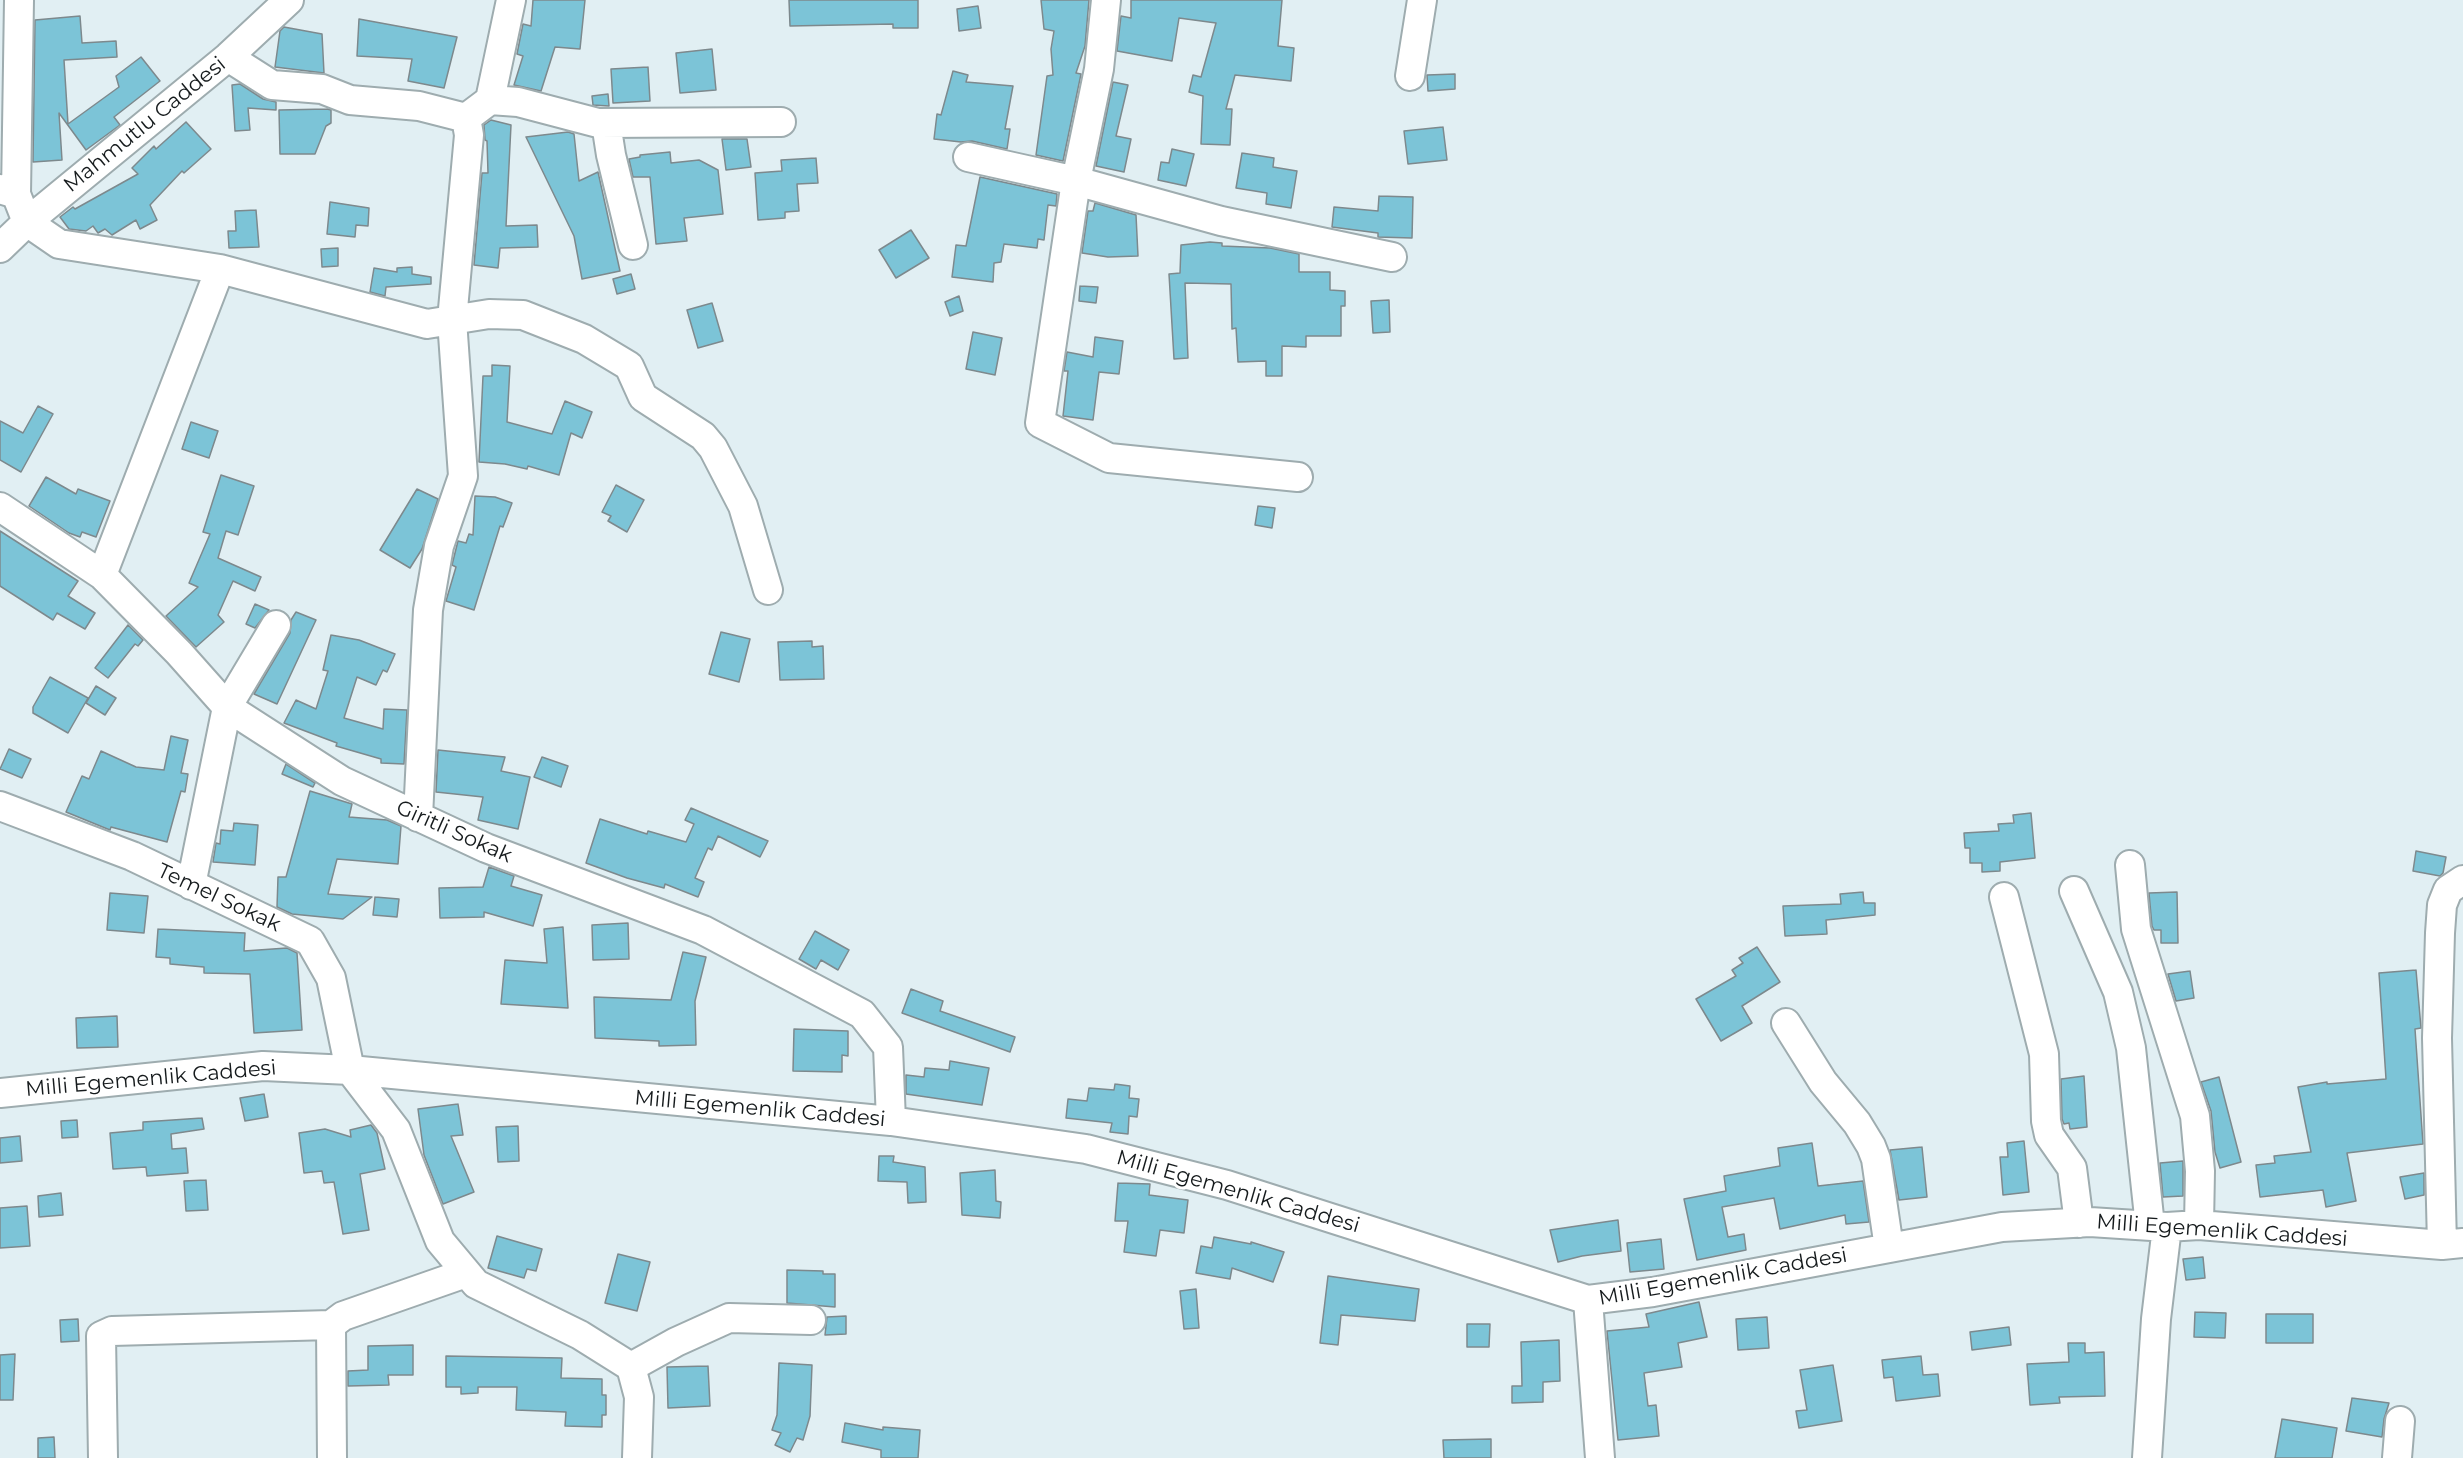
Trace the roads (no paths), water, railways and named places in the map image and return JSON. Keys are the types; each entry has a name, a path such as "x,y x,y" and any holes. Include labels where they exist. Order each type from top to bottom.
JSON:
{"street":[{"path":"20,0 8,191 27,222 59,244 219,269 427,324 489,314 523,315 584,339 629,366 643,397 703,436 713,448 743,506 768,590"},
{"name":"Mahmutlu Caddesi","path":"0,248 27,222 228,57 289,0"},
{"path":"466,118 490,100 512,0"},
{"path":"1106,0 1099,69 1076,181 1040,423 1109,458 1299,477"},
{"path":"1410,76 1422,0"},
{"path":"228,57 272,85 322,89 350,100 419,106 466,118"},
{"path":"490,100 518,102 564,116 606,123 781,122"},
{"path":"418,817 428,610 439,546 464,476 452,320 469,135 466,118"},
{"path":"606,123 610,155 633,245"},
{"path":"968,157 1076,181 1221,221 1392,257"},
{"path":"102,575 219,269"},
{"name":"Giritli Sokak","path":"0,507 102,575 179,653 227,707 342,781 486,848 703,930 862,1014 888,1047 891,1120"},
{"path":"191,885 227,707 276,625"},
{"name":"Temel Sokak","path":"0,806 132,856 310,941 331,978 350,1070"},
{"path":"2130,865 2136,929 2195,1116 2200,1171 2199,1225"},
{"path":"2452,1244 2437,1038 2440,933 2442,905 2448,890 2463,880"},
{"path":"2074,891 2118,992 2132,1048 2158,1226 2156,1319 2147,1458"},
{"path":"2004,897 2044,1054 2046,1121 2049,1135 2072,1168 2079,1223"},
{"path":"1786,1023 1824,1082 1871,1146 1876,1159 1889,1248"},
{"name":"Milli Egemenlik Caddesi","path":"0,1093 263,1066 350,1070 891,1120 1086,1149 1216,1182 1588,1300 1653,1292 2002,1227 2079,1223 2199,1225 2452,1244"},
{"path":"350,1070 396,1130 440,1241 476,1284 580,1335 631,1367 639,1397 637,1458"},
{"path":"103,1458 101,1336 112,1331 331,1325 343,1316 466,1273"},
{"path":"1588,1300 1600,1458"},
{"path":"631,1367 676,1342 729,1318 811,1320"},
{"path":"331,1325 332,1458"},
{"path":"2397,1458 2400,1422"}]}
